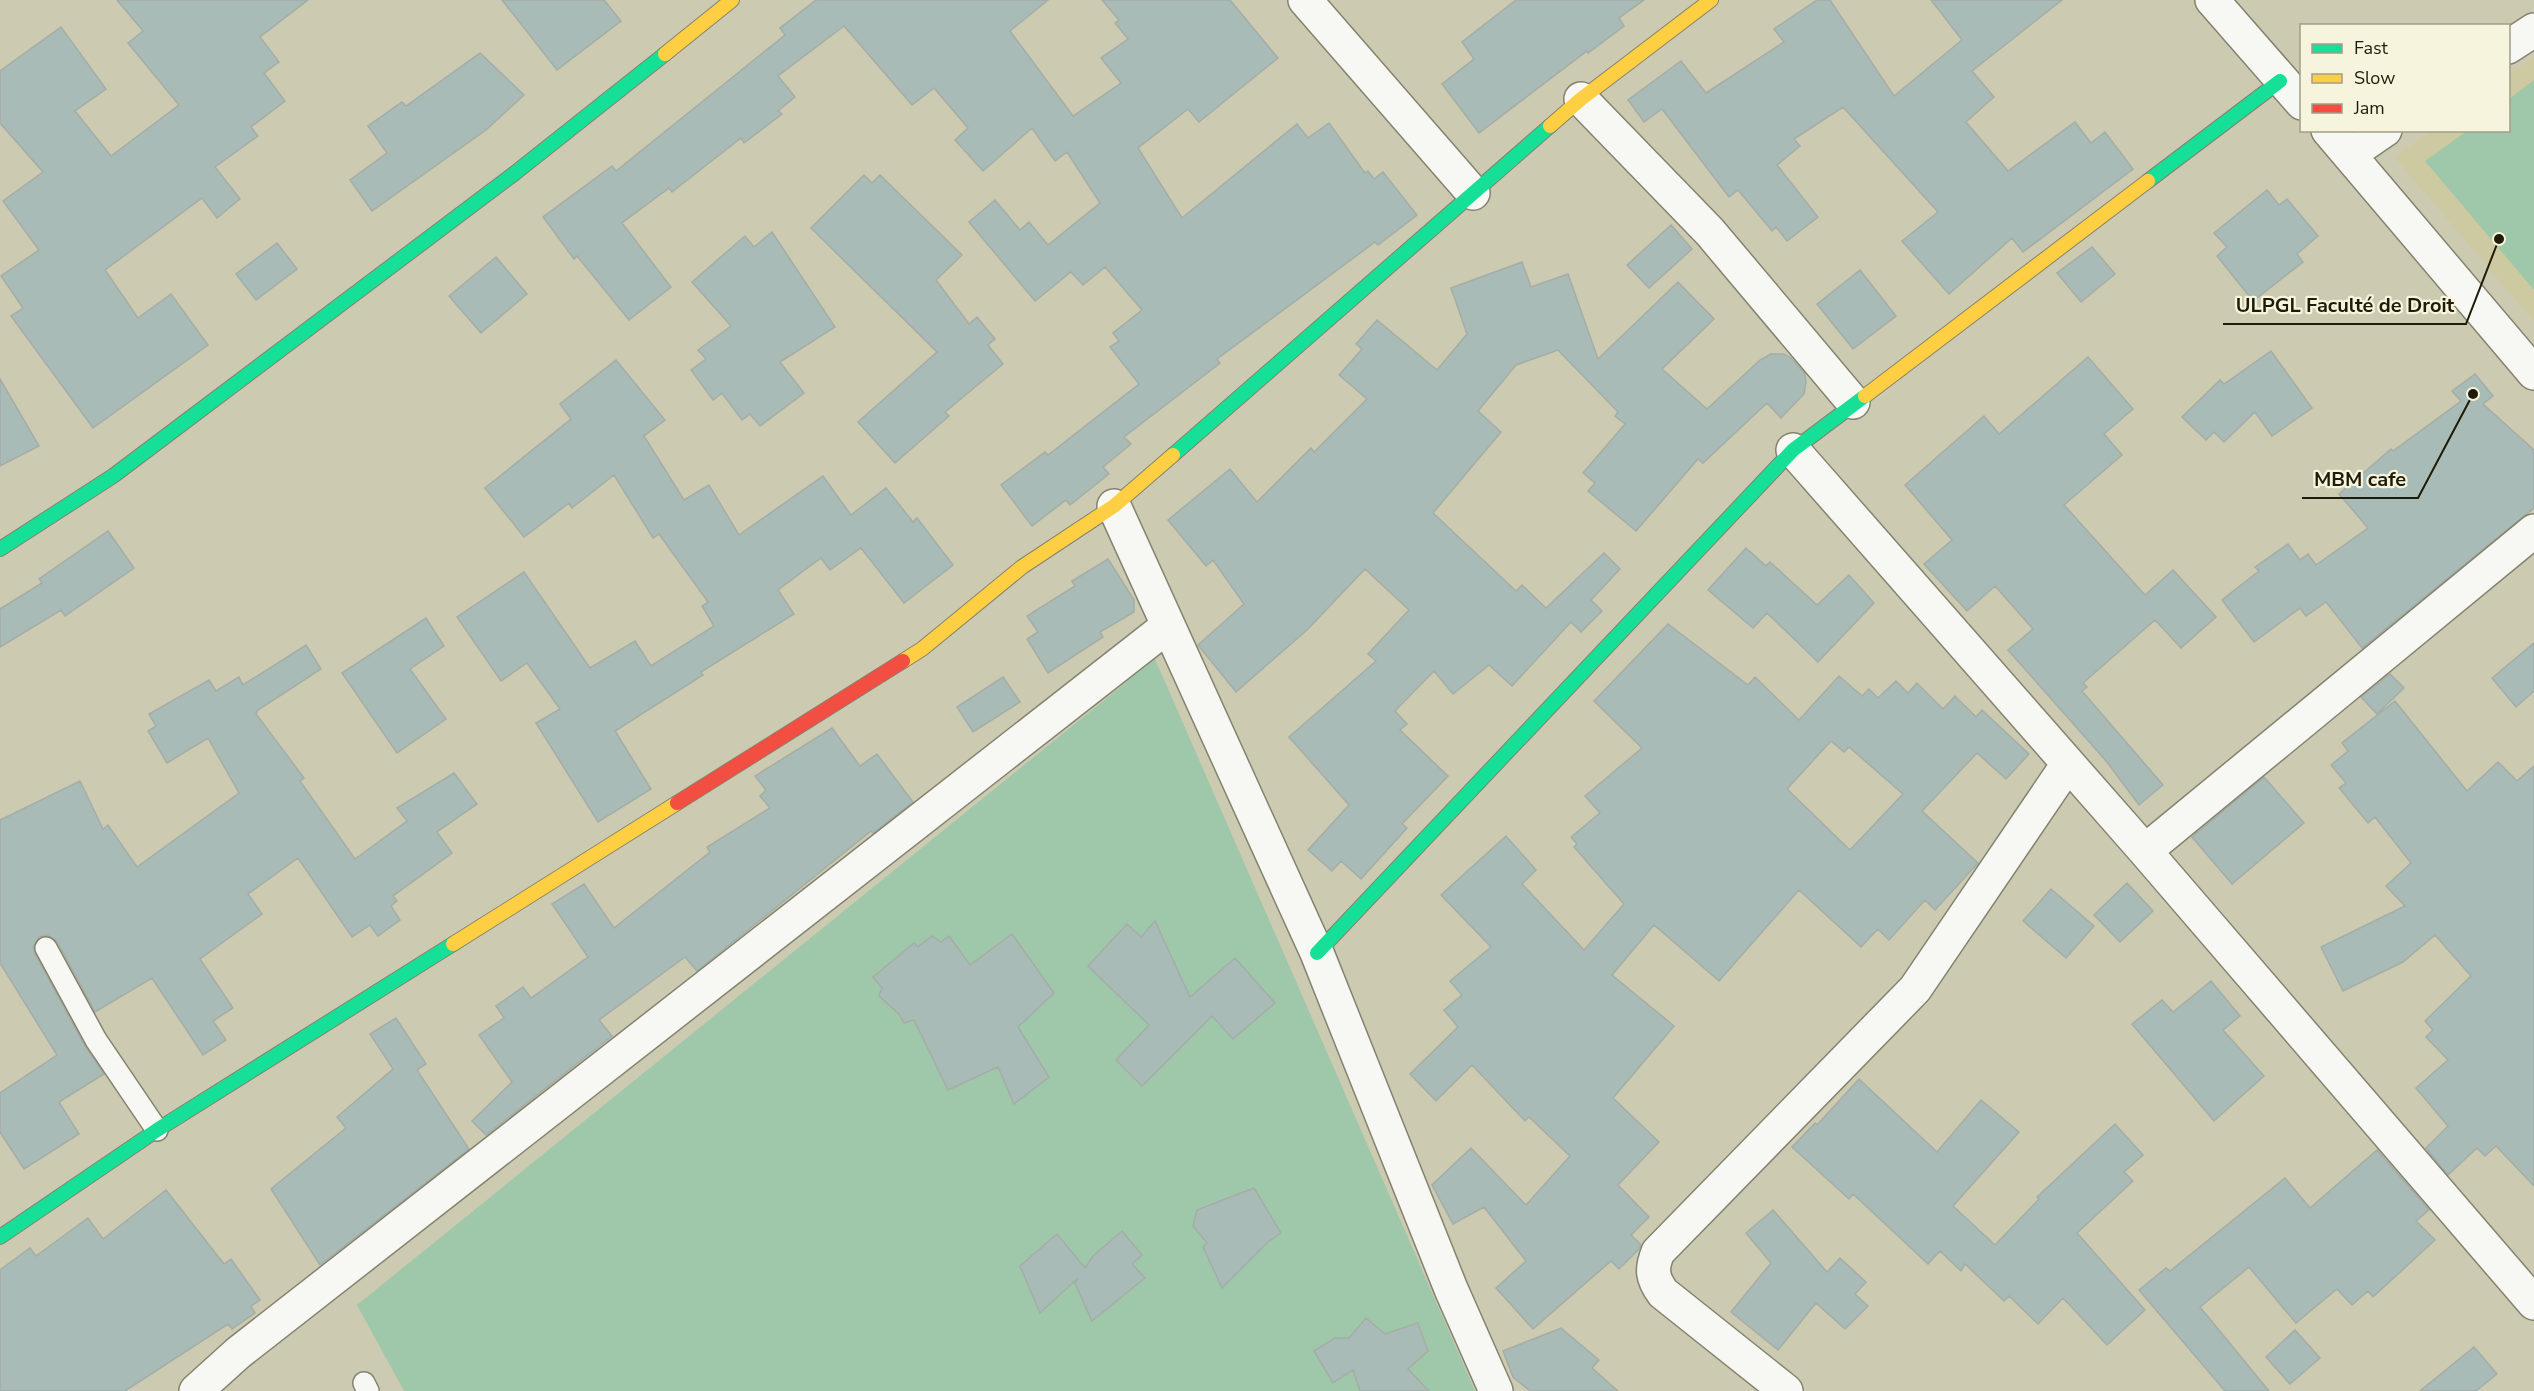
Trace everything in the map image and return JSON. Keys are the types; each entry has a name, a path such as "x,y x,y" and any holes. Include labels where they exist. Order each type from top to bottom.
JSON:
{"street":[{"path":"0,549 113,476 515,173 732,0"},
{"path":"1305,0 1473,194"},
{"path":"0,1237 157,1130 921,649 1022,567 1114,506 1581,99 1711,0"},
{"path":"1317,953 1793,450 1853,402 2291,92 2212,0"},
{"path":"2510,46 2534,30"},
{"path":"1581,99 1710,232 1853,402"},
{"path":"2330,132 2534,373"},
{"path":"2350,154 2382,132"},
{"path":"1793,450 2145,851 2534,1303"},
{"path":"1114,506 1317,953 1451,1289 1496,1391"},
{"path":"2145,851 2534,531"},
{"path":"196,1391 248,1346 1168,626"},
{"path":"1786,1391 1664,1293 1654,1282 1652,1268 1658,1252 1915,989 2068,764"}],"lane":[{"path":"46,948 96,1040 157,1130"}],"shaded area":[{"path":"2534,57 2534,321 2395,157 2431,132 2510,132 2510,74"}],"green space":[{"path":"2534,80 2534,290 2425,161 2466,132 2510,132 2510,98"},
{"path":"1155,659 1475,1391 404,1391 357,1305"}],"building":[{"path":"117,0 308,0 260,37 279,62 264,73 285,101 251,127 258,136 215,167 240,199 217,218 202,198 105,270 138,318 171,294 208,345 93,428 11,316 23,308 1,276 39,250 3,201 43,172 0,123 0,71 61,27 106,89 75,111 111,156 179,105 128,43 143,31"},
{"path":"502,0 604,0 621,21 557,70"},
{"path":"816,0 1048,0 1010,31 1073,116 1121,83 1101,58 1128,39 1115,23 1119,20 1102,0 1230,0 1278,58 1199,122 1188,109 1138,148 1182,218 1297,124 1308,138 1329,123 1365,173 1368,171 1374,179 1383,172 1417,215 1378,245 1375,242 1217,359 1220,363 1124,437 1131,444 1103,467 1109,474 1070,505 1066,500 1032,526 1001,485 1045,452 1048,455 1139,384 1110,347 1119,341 1113,333 1142,310 1105,267 1083,285 1071,272 1035,301 969,222 995,200 1020,230 1029,222 1048,245 1100,203 1067,152 1055,161 1032,128 983,171 955,140 968,128 934,88 912,105 844,26 778,76 795,97 778,111 782,114 744,143 741,138 672,192 669,188 622,223 671,287 629,320 577,256 574,259 543,217 612,166 616,171 785,35 780,28"},
{"path":"1516,0 1644,0 1619,18 1624,26 1588,53 1587,51 1479,133 1442,84 1474,59 1462,42"},
{"path":"1817,0 1830,0 1894,96 1962,40 1931,0 2062,0 1972,71 1994,97 1966,122 2008,171 2075,122 2091,143 2105,132 2133,169 2023,252 2012,238 1949,294 1902,241 1938,212 1843,107 1794,139 1800,146 1777,165 1818,217 1787,241 1776,227 1772,231 1738,190 1729,197 1662,109 1644,122 1628,100 1681,61 1706,93 1784,42 1774,29"},
{"path":"480,53 524,95 486,130 372,211 350,180 387,153 368,126 402,102 406,106"},
{"path":"864,175 872,183 880,175 962,255 936,280 969,324 977,317 995,339 988,345 1003,364 945,412 949,416 895,463 858,422 937,352 811,228"},
{"path":"2267,190 2279,205 2287,199 2318,236 2297,254 2303,262 2253,301 2217,256 2227,247 2214,233"},
{"path":"1671,225 1692,249 1649,288 1627,265"},
{"path":"772,232 835,327 780,362 804,393 760,426 750,414 742,420 722,393 713,400 691,370 706,359 698,350 731,326 692,282 745,236 754,247"},
{"path":"277,243 297,269 256,300 236,274"},
{"path":"2092,247 2115,274 2081,302 2057,273"},
{"path":"496,257 527,294 481,333 449,296"},
{"path":"1522,262 1531,287 1568,274 1598,359 1678,282 1714,319 1662,369 1707,409 1760,360 1771,354 1784,354 1791,358 1805,374 1804,394 1781,418 1767,403 1703,463 1698,459 1636,531 1588,491 1595,483 1583,473 1625,424 1615,416 1618,412 1558,350 1516,365 1478,411 1501,432 1433,513 1516,591 1522,585 1546,608 1604,553 1620,569 1591,600 1602,611 1581,632 1571,622 1512,686 1489,665 1453,694 1434,671 1395,711 1407,724 1400,730 1448,776 1402,824 1407,828 1361,879 1341,861 1332,871 1308,850 1349,805 1289,737 1376,661 1368,654 1409,610 1365,569 1307,630 1236,692 1198,645 1244,604 1213,560 1206,566 1168,520 1230,469 1257,502 1311,448 1314,452 1367,399 1339,375 1362,349 1356,344 1377,320 1437,370 1467,334 1451,288"},
{"path":"1860,270 1896,316 1853,349 1817,304"},
{"path":"2271,351 2312,408 2272,436 2255,412 2224,442 2214,432 2206,440 2182,417 2220,380 2224,384"},
{"path":"2088,357 2133,409 2104,434 2122,455 2064,505 2145,595 2173,570 2216,617 2181,648 2155,620 2083,683 2087,687 2082,691 2163,785 2139,805 2107,762 2008,650 2033,629 1995,586 1967,611 1924,564 1952,540 1905,485 1984,416 1999,434"},
{"path":"616,360 665,420 644,436 684,500 709,485 739,535 823,476 851,515 886,488 913,522 917,518 953,565 904,603 861,548 830,570 821,558 778,590 794,614 701,672 703,675 615,731 651,789 598,822 536,723 560,709 527,663 501,681 457,617 524,572 590,668 635,641 651,666 714,626 702,606 708,602 659,534 653,538 614,475 572,508 569,503 524,537 485,488 571,419 560,404"},
{"path":"2475,374 2493,396 2483,404 2534,450 2534,508 2362,648 2326,602 2306,616 2300,608 2254,642 2222,600 2259,571 2255,567 2288,544 2300,560 2308,554 2316,565 2368,528 2339,494 2391,449 2393,451 2461,401 2452,391"},
{"path":"0,379 39,446 0,466"},
{"path":"108,531 134,568 65,616 61,610 0,647 0,609 42,583 39,579"},
{"path":"1746,548 1766,566 1770,562 1817,605 1849,575 1874,603 1818,662 1767,613 1753,628 1708,590"},
{"path":"1108,559 1134,600 1134,612 1100,632 1103,637 1048,673 1027,639 1038,632 1027,616 1075,586 1072,581"},
{"path":"426,618 444,646 410,669 446,719 397,753 342,673"},
{"path":"1668,624 1748,685 1755,677 1799,720 1839,676 1862,696 1869,689 1878,698 1896,681 1908,693 1917,683 1943,709 1955,696 1976,717 1982,710 2029,754 2006,779 1977,753 1922,811 1978,863 1935,910 1925,900 1889,940 1878,929 1861,947 1799,890 1719,981 1654,925 1612,975 1674,1026 1613,1098 1659,1142 1618,1185 1649,1217 1631,1235 1641,1245 1619,1269 1611,1261 1533,1329 1496,1288 1526,1261 1484,1207 1453,1224 1432,1185 1471,1148 1526,1205 1570,1156 1529,1117 1525,1121 1472,1065 1436,1101 1410,1074 1458,1027 1444,1010 1462,995 1450,981 1491,947 1441,895 1506,836 1536,870 1522,884 1584,950 1624,904 1574,847 1577,844 1571,837 1600,813 1585,796 1642,748 1594,701","holes":["1831,741 1844,752 1849,747 1903,794 1850,850 1787,789"]},
{"path":"2534,643 2534,691 2516,707 2492,678"},
{"path":"306,645 321,669 258,710 256,714 304,778 300,781 355,859 407,821 397,808 454,773 477,804 437,832 452,853 393,896 397,901 391,906 400,920 378,936 370,925 352,937 298,858 248,894 262,914 200,959 233,1008 213,1021 226,1040 203,1055 152,978 95,1012 57,941 47,935 39,937 33,947 35,954 85,1046 104,1074 59,1102 79,1134 24,1169 0,1132 0,1093 57,1055 0,963 0,820 80,781 103,829 108,825 137,867 239,793 208,738 167,763 148,731 156,726 149,714 209,680 216,691 239,677 243,685"},
{"path":"2390,674 2404,688 2377,714 2361,697"},
{"path":"1003,677 1020,702 973,732 957,707"},
{"path":"2395,701 2467,791 2498,762 2517,781 2534,766 2534,1186 2496,1146 2485,1156 2477,1148 2448,1175 2426,1148 2448,1126 2416,1088 2448,1060 2426,1037 2433,1030 2425,1021 2471,976 2435,935 2403,962 2343,991 2321,947 2405,906 2386,886 2411,863 2375,817 2368,823 2339,788 2346,783 2331,765 2348,751 2342,743"},
{"path":"832,728 860,766 877,754 913,802 873,833 871,831 697,971 685,957 599,1020 612,1036 486,1135 472,1121 512,1082 479,1035 504,1018 496,1006 523,987 531,998 588,957 552,904 584,884 614,928 710,852 707,847 770,808 760,796 766,790 755,776"},
{"path":"2264,777 2304,823 2232,884 2192,837"},
{"path":"2127,883 2153,911 2120,942 2094,915"},
{"path":"2051,889 2094,926 2066,958 2023,921"},
{"path":"1155,921 1190,997 1235,958 1275,1003 1233,1039 1212,1016 1142,1086 1116,1060 1149,1025 1088,966 1127,924 1141,937"},
{"path":"1012,934 1054,993 1018,1027 1049,1077 1014,1104 998,1067 948,1090 914,1020 904,1023 899,1014 879,996 882,988 873,977 914,943 918,947 932,936 941,942 949,936 970,965"},
{"path":"2211,981 2240,1016 2223,1030 2264,1076 2214,1121 2132,1024 2162,1000 2173,1012"},
{"path":"396,1018 426,1064 417,1070 469,1149 320,1265 271,1189 346,1128 337,1117 393,1069 370,1034"},
{"path":"1859,1079 1937,1152 1981,1100 2019,1132 1953,1206 1995,1245 2039,1199 2037,1197 2115,1124 2143,1155 2124,1172 2133,1181 2077,1233 2145,1310 2107,1345 2063,1298 2038,1324 2009,1296 2004,1301 1965,1264 1961,1271 1940,1251 1928,1264 1853,1194 1849,1199 1792,1147 1815,1123 1817,1125"},
{"path":"2377,1150 2429,1210 2416,1221 2435,1240 2373,1297 2368,1291 2352,1305 2337,1289 2296,1323 2249,1267 2200,1307 2269,1391 2225,1391 2139,1290 2166,1268 2170,1271 2285,1178 2310,1208"},
{"path":"1254,1188 1281,1233 1268,1242 1222,1288 1203,1247 1207,1243 1193,1226 1197,1210"},
{"path":"166,1190 224,1264 231,1259 260,1300 251,1306 255,1313 232,1329 228,1324 125,1391 0,1391 0,1270 30,1248 36,1256 88,1218 103,1239"},
{"path":"1773,1210 1827,1272 1840,1258 1866,1282 1855,1294 1868,1306 1845,1329 1816,1303 1778,1350 1731,1312 1771,1263 1746,1233"},
{"path":"1122,1231 1142,1255 1132,1264 1145,1278 1092,1321 1075,1283 1078,1278 1040,1313 1020,1266 1057,1234 1085,1268 1093,1256"},
{"path":"1366,1318 1385,1334 1418,1323 1428,1351 1408,1369 1429,1391 1360,1391 1353,1370 1333,1383 1314,1351 1335,1338 1349,1338"},
{"path":"1561,1328 1599,1360 1592,1368 1618,1391 1530,1391 1513,1377 1503,1351"},
{"path":"2295,1330 2320,1358 2290,1384 2266,1357"},
{"path":"2474,1347 2497,1374 2476,1391 2420,1391"}],"traffic: fast":[{"path":"0,549 113,476 515,173 665,54"},
{"path":"2148,181 2280,81"},
{"path":"1173,455 1550,126"},
{"path":"1317,953 1793,450 1865,396"},
{"path":"0,1237 157,1130 453,944"}],"traffic: slow":[{"path":"665,54 732,0"},
{"path":"1550,126 1581,99 1711,0"},
{"path":"1865,396 2148,181"},
{"path":"903,661 922,649 1022,567 1114,506 1173,455"},
{"path":"453,944 677,803"}],"traffic: jam":[{"path":"677,803 903,661"}],"place":[{"name":"ULPGL Faculté de Droit","path":"2499,239"},
{"name":"MBM cafe","path":"2473,394"}]}
